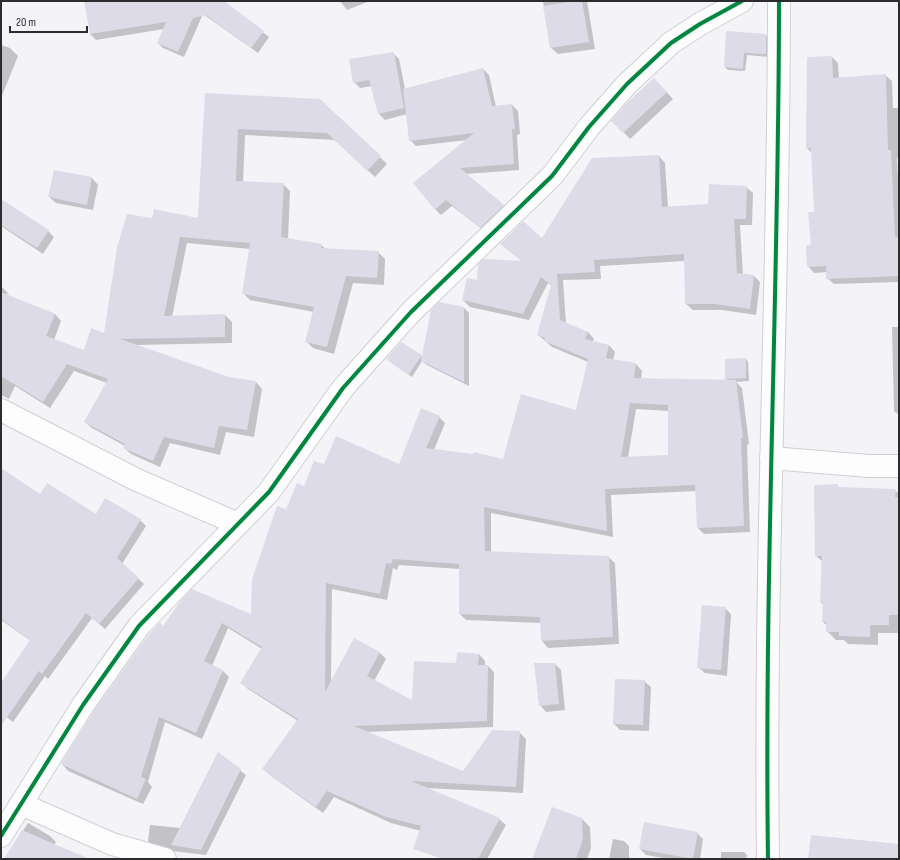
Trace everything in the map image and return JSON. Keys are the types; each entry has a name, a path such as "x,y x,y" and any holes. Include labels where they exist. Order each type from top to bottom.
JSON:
{"street":[{"path":"1,836 83,705 139,626 269,492 310,433 354,376 411,312 552,176 589,127 627,84 671,43 700,24 742,1"},
{"path":"768,859 768,579 780,128 780,1"},
{"path":"1,410 137,480 238,524"},
{"path":"771,458 869,466 899,466"},
{"path":"21,804 112,844 165,859"}],"building":[{"path":"84,1 224,1 264,31 251,48 206,15 193,18 178,52 157,43 166,22 90,34"},
{"path":"582,1 589,42 550,48 543,6"},
{"path":"726,31 766,34 766,54 744,53 743,69 724,67"},
{"path":"394,52 404,108 378,114 369,80 353,83 349,59"},
{"path":"832,56 833,78 886,74 888,150 891,150 895,237 899,237 899,276 826,279 826,266 807,267 806,245 811,245 808,212 814,212 811,148 806,148 807,57"},
{"path":"483,68 492,106 512,104 515,129 512,129 514,164 460,168 504,205 480,228 446,200 435,210 413,183 474,133 409,141 403,89"},
{"path":"654,78 667,92 623,133 611,121 628,102"},
{"path":"205,93 320,99 381,156 367,171 327,133 238,129 236,181 284,183 281,237 322,244 321,248 379,251 377,278 346,276 327,347 305,342 314,307 242,294 250,243 180,237 164,316 225,314 225,337 120,339 229,377 256,381 247,430 219,426 214,448 164,437 153,461 123,448 125,444 84,422 108,379 67,364 43,402 1,376 1,292 55,314 46,336 84,350 91,328 104,333 117,248 127,214 152,218 154,209 198,218"},
{"path":"659,155 662,207 708,204 709,184 747,186 746,219 734,219 737,273 754,275 750,309 715,304 685,304 684,254 594,260 595,272 557,274 560,320 588,332 585,339 609,345 606,358 636,363 634,378 736,380 743,438 741,438 744,526 697,528 695,485 605,489 607,531 484,507 485,551 609,556 613,637 541,641 540,617 459,614 459,564 393,559 391,564 386,563 380,594 326,583 325,692 354,638 380,652 367,676 412,700 414,661 456,663 457,652 479,654 478,665 488,665 487,721 354,726 463,771 492,730 520,731 516,787 411,781 500,818 478,859 443,859 413,849 421,826 386,817 327,791 316,807 262,769 298,719 240,683 262,647 222,623 204,661 223,670 196,733 159,717 141,777 146,779 137,799 61,764 93,712 149,634 160,622 163,626 182,599 192,589 251,614 252,579 277,506 286,509 297,483 304,486 314,461 324,464 336,436 399,464 421,408 440,416 426,448 473,454 474,452 503,459 521,394 576,410 588,359 544,341 545,338 537,335 551,285 541,277 523,314 462,300 467,278 477,280 478,264 484,259 522,261 500,244 523,221 542,238 592,158","holes":["630,403 668,405 668,455 621,457"]},
{"path":"54,170 92,177 87,205 48,197"},
{"path":"1,199 49,230 37,248 1,225"},
{"path":"439,302 464,307 464,382 421,361 431,310"},
{"path":"401,342 422,355 408,375 386,359"},
{"path":"746,358 746,378 725,379 725,359"},
{"path":"1,468 40,494 47,483 96,514 105,498 141,519 117,558 139,578 99,624 86,613 42,674 39,671 1,726 1,683 30,640 1,619"},
{"path":"838,484 838,487 896,489 895,497 899,497 899,615 889,615 889,625 870,625 870,637 839,636 839,632 826,632 826,622 822,622 823,602 820,602 822,556 815,556 814,485"},
{"path":"702,605 726,607 721,670 697,668"},
{"path":"534,663 555,663 559,704 539,706"},
{"path":"615,679 645,680 643,725 613,724"},
{"path":"218,752 241,769 201,850 171,845"},
{"path":"552,807 582,818 583,839 576,859 532,859"},
{"path":"644,822 698,832 693,859 639,849"},
{"path":"22,830 47,841 90,859 4,859"},
{"path":"811,835 899,844 899,859 808,858"}],"cycle path":[{"path":"1,836 83,705 139,626 269,492 343,388 411,312 552,176 589,127 627,84 671,43 700,24 742,1"},
{"path":"768,859 768,644 777,216 779,1"}]}
